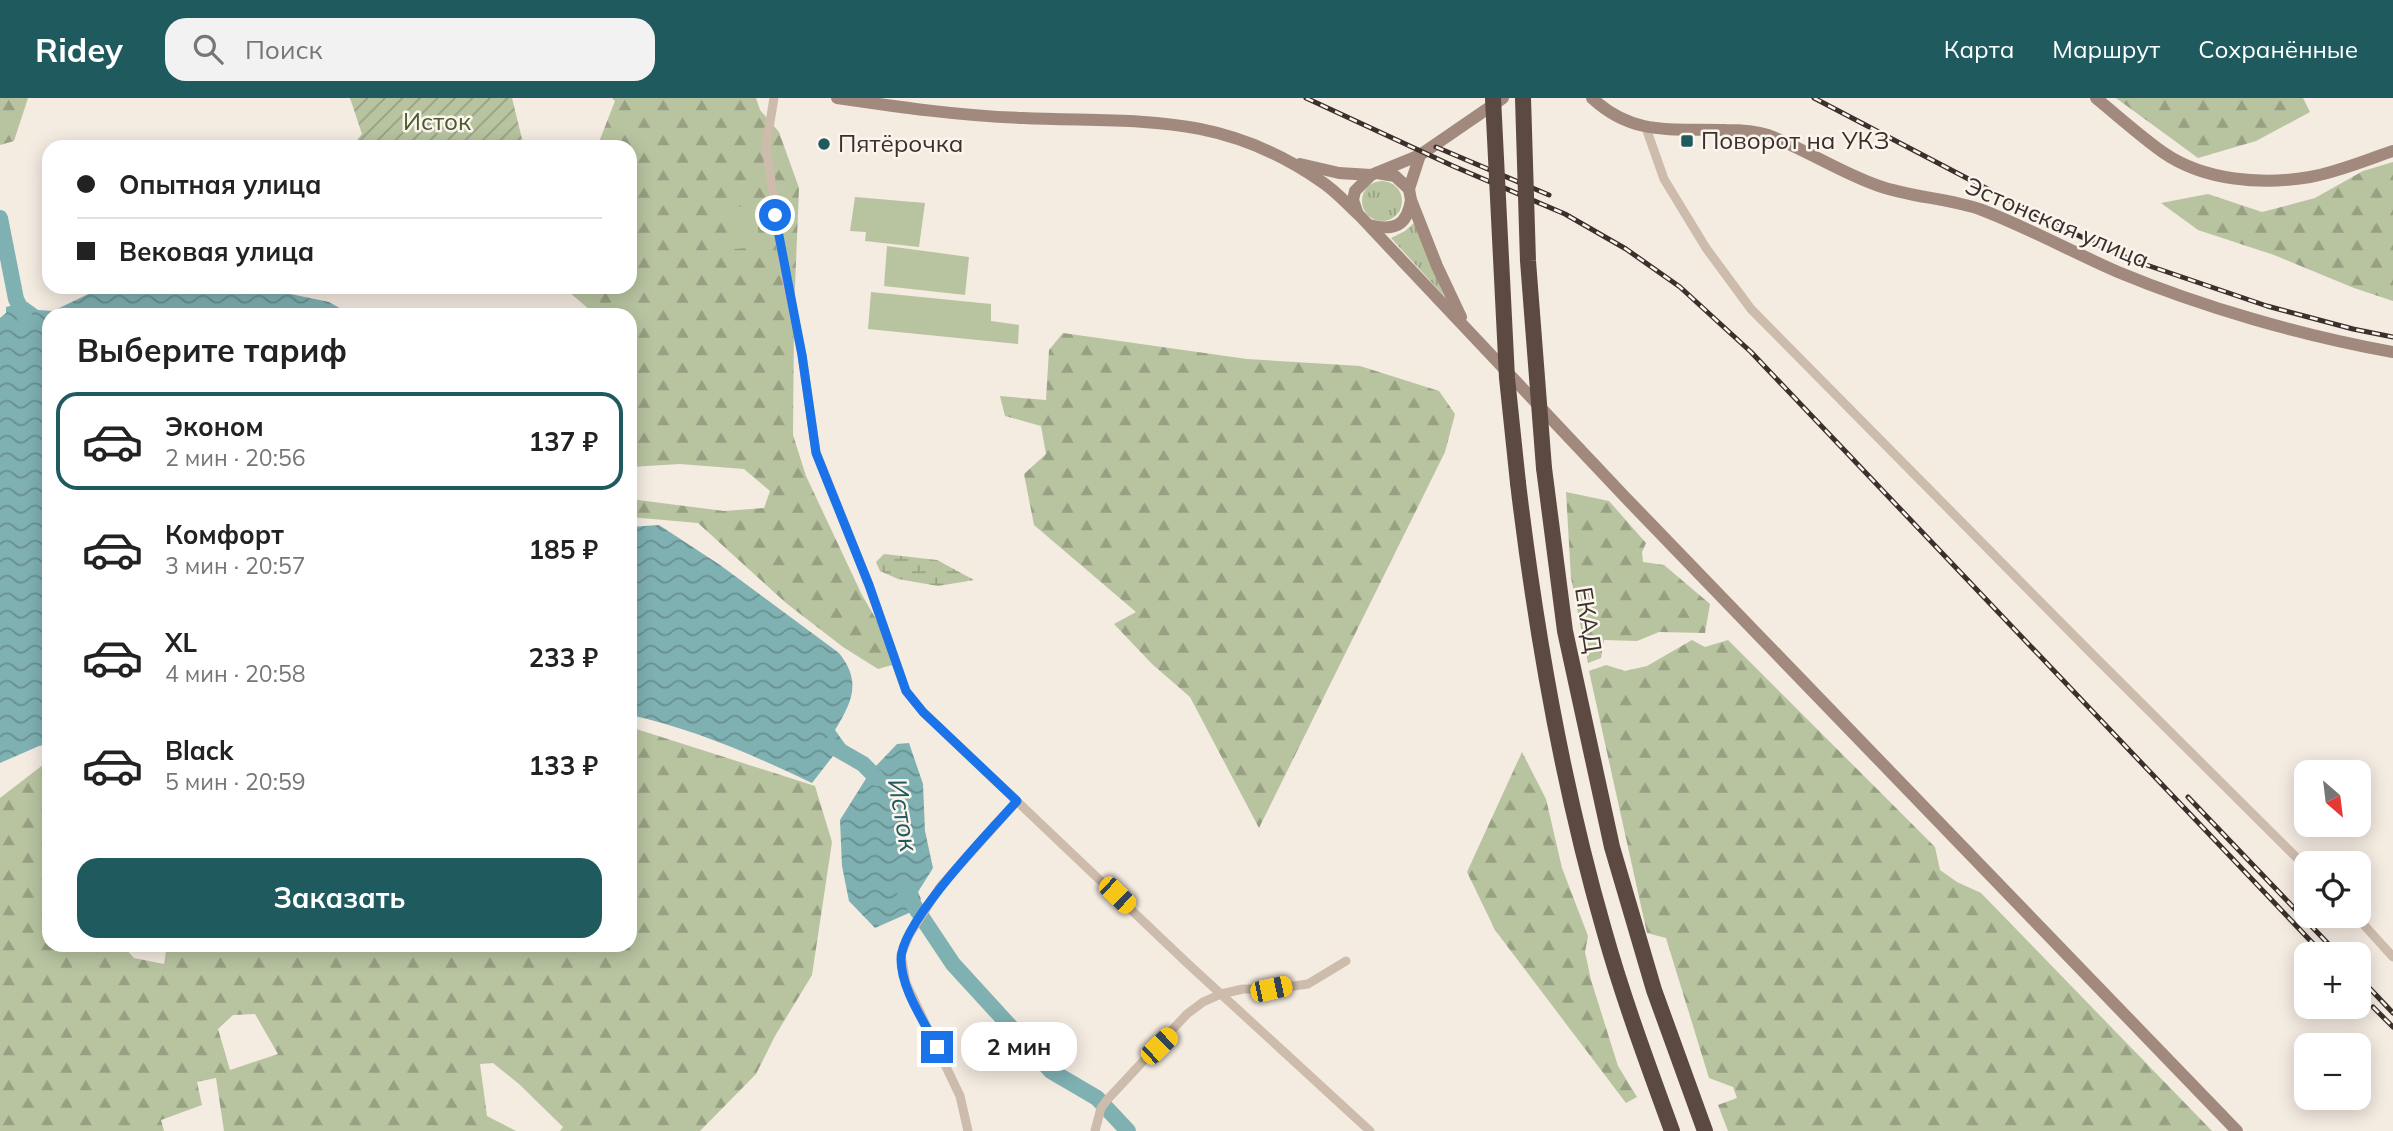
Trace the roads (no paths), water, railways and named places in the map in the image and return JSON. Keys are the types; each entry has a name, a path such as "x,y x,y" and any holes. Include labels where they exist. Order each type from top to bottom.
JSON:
{"highway":[{"name":"ЕКАД","path":"1493,98 1507,378 1530,588 1572,802 1604,930 1634,1026 1672,1131"},
{"name":"ЕКАД","path":"1523,98 1527,250 1544,468 1565,631 1612,847 1654,990 1704,1131"}],"main road":[{"path":"837,98 982,116 1152,121 1195,126 1242,139 1289,161 1322,181 1464,324 1641,514 2237,1131"},
{"path":"1420,155 1410,194 1410,210 1403,221 1395,227 1385,229 1363,220 1353,200 1355,191 1374,174 1420,155 1503,98"},
{"name":"Эстонская улица","path":"1592,98 1617,118 1646,128 1742,130 1765,134 1880,186 1904,194 1957,202 1983,211 2165,290 2268,323 2393,352"},
{"path":"2096,98 2165,154 2203,171 2245,180 2312,177 2393,151"},
{"path":"1289,161 1339,173 1395,176 1410,194 1437,266 1464,324"}],"street":[{"path":"774,98 765,146 784,270 802,355 816,453 869,585 906,691 923,712 1370,1131"},
{"path":"1646,128 1664,179 1706,248 1751,309 2294,855"},
{"path":"968,1131 960,1097 913,998 902,970 901,955 940,887 1017,801"},
{"path":"2367,928 2393,957"},
{"path":"1095,1131 1104,1104 1187,1014 1203,1002 1243,989 1271,989 1308,984 1346,961"}],"water":[{"path":"88,294 291,294 329,302 340,308 59,308"},
{"path":"19,298 20,303 27,302 42,310 42,745 0,763 0,318 6,313 6,307 14,305 13,300"},
{"path":"659,525 720,565 839,653 846,663 852,692 835,730 850,751 843,758 833,756 812,783 723,744 637,717 637,527"},
{"path":"909,743 923,784 925,831 933,868 918,892 921,899 918,909 875,928 849,901 842,866 840,820 867,777 862,767 866,760 876,766 897,744"}],"waterway":[{"name":"Исток","path":"0,218 16,299 25,317"},
{"name":"Исток","path":"830,745 863,764 877,778"},
{"name":"Исток","path":"905,892 953,964 1051,1071 1097,1098 1128,1131"}],"railway":[{"path":"1306,98 1565,214 1626,249 1680,287 1751,352 2312,942"},
{"path":"1814,98 2060,227 2132,260 2267,306 2393,337"},
{"path":"1436,147 1549,195"},
{"path":"2188,797 2327,942"},
{"path":"2371,990 2393,1013"},
{"path":"2373,1007 2393,1027"}],"place":[{"name":"Поворот на УКЗ","path":"1687,141"},
{"name":"Пятёрочка","path":"824,144"}]}
